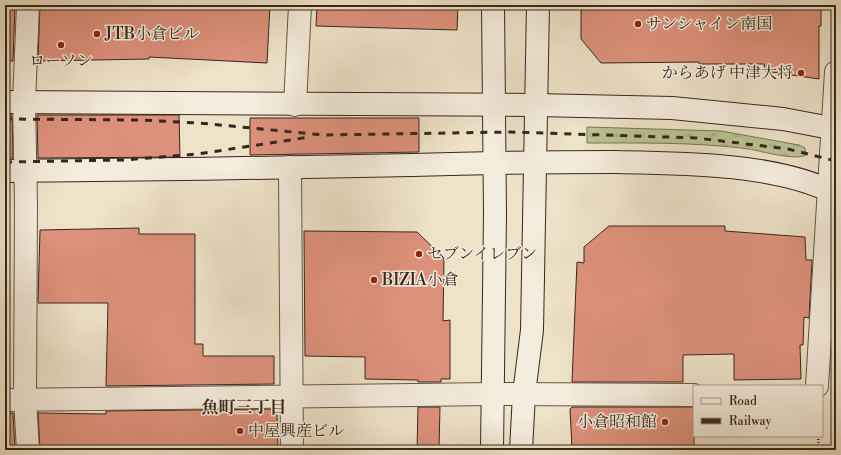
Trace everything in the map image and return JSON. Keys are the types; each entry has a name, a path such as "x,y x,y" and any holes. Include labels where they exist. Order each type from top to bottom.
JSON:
{"street":[{"path":"28,5 14,102 15,399 28,450"},
{"path":"295,105 300,5"},
{"path":"492,450 494,163 493,5"},
{"path":"521,450 524,394 532,330 538,5"},
{"path":"817,385 832,192 836,72"},
{"path":"14,102 295,105 536,105 672,108 783,119 834,128"},
{"path":"15,171 535,162 668,163 724,167 775,174 806,182 832,192"},
{"path":"290,167 292,450"},
{"path":"15,399 493,394 693,395"}],"path":[{"path":"818,437 819,450"}],"green space":[{"path":"587,127 721,131 799,145 805,148 806,155 795,157 749,149 708,145 668,143 587,143"}],"building":[{"path":"5,5 15,5 13,61 5,61"},
{"path":"40,5 74,5 74,9 172,5 270,5 267,63 149,57 149,59 38,61"},
{"path":"317,5 458,5 457,30 316,26"},
{"path":"581,5 821,5 821,26 819,26 819,79 765,71 764,64 699,64 699,62 601,63 581,39"},
{"path":"5,114 12,115 13,158 5,158"},
{"path":"37,115 179,115 180,157 38,158"},
{"path":"250,118 419,118 419,152 250,155"},
{"path":"609,226 725,226 725,231 805,237 806,260 812,260 809,318 804,317 803,345 800,345 801,379 734,380 734,354 683,355 683,382 572,382 577,262 584,263 584,247"},
{"path":"139,228 139,234 195,234 195,344 203,344 203,356 274,356 274,384 106,386 108,303 38,303 40,230"},
{"name":"BIZIA小倉","path":"304,231 417,232 444,258 443,321 450,320 450,379 441,379 441,382 418,382 418,380 365,379 365,357 305,356"},
{"path":"418,407 440,407 439,450 417,450"},
{"path":"572,407 693,407 694,450 636,450 636,447 572,448 570,409"},
{"path":"274,409 274,413 277,413 278,450 40,449 38,413 106,414 106,411"},
{"path":"5,413 13,413 15,449 5,450"}],"railway":[{"path":"5,119 140,120 199,123 324,135 510,132 697,138 788,149 836,161"},
{"path":"5,162 124,160 198,154 310,137"}],"place":[{"name":"サンシャイン南国","path":"638,24"},
{"name":"JTB小倉ビル","path":"97,34"},
{"name":"ローソン","path":"61,45"},
{"name":"からあげ 中津大将","path":"801,73"},
{"name":"セブンイレブン","path":"419,254"},
{"name":"BIZIA小倉","path":"374,280"},
{"name":"小倉昭和館","path":"665,422"},
{"name":"中屋興産ビル","path":"240,431"}],"district":[{"name":"魚町三丁目","path":"244,408"}]}
